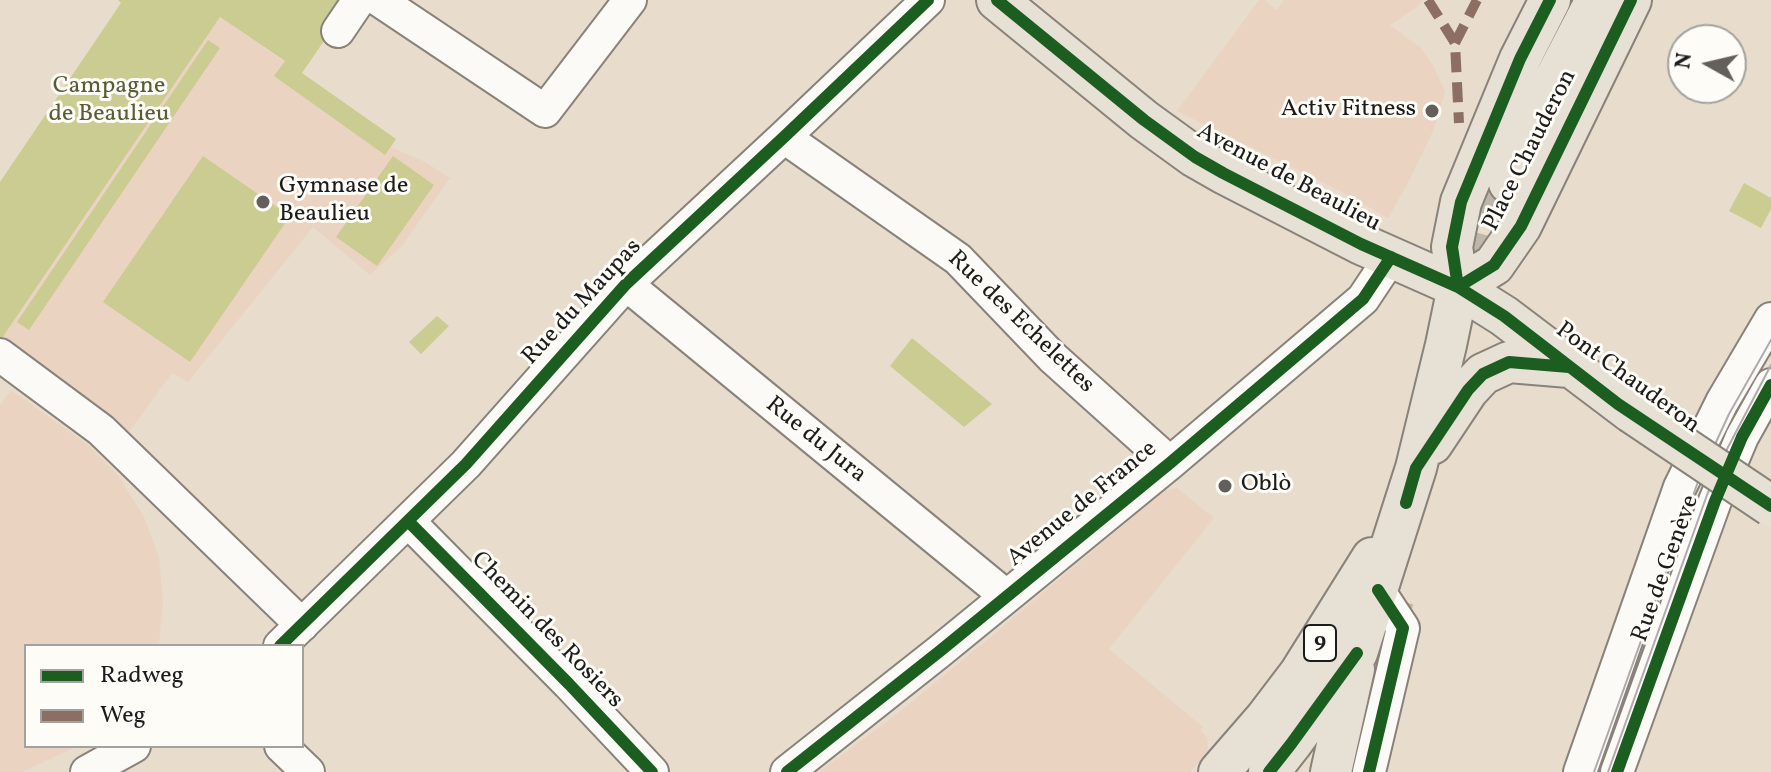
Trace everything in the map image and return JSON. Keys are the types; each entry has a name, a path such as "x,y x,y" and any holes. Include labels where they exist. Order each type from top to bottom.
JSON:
{"main road":[{"name":"Avenue de Beaulieu","path":"997,0 1144,120 1195,157 1361,244 1458,287"},
{"name":"Place Chauderon","path":"1411,486 1458,287 1452,247 1461,202 1520,59 1550,0"},
{"path":"1509,183 1547,94 1596,0"},
{"name":"Place Chauderon","path":"1458,287 1494,265 1521,226 1631,0"},
{"name":"Pont Chauderon","path":"1458,287 1504,316 1631,412 1771,506"},
{"path":"1411,486 1468,390 1483,374 1509,362 1569,367"},
{"name":"9","path":"1269,772 1357,653 1411,486"},
{"name":"9","path":"1233,768 1300,673 1411,486"},
{"path":"1331,772 1357,653"}],"street":[{"path":"338,31 359,0"},
{"path":"379,0 545,111 630,0"},
{"name":"Rue du Maupas","path":"291,636 486,442 626,284 928,0"},
{"name":"Rue des Echelettes","path":"784,137 958,259 1052,357 1170,463"},
{"name":"Avenue de France","path":"787,772 1170,463 1363,299 1391,257"},
{"name":"Rue du Jura","path":"626,284 1006,596"},
{"name":"Rue de Genève","path":"1580,772 1680,487 1722,402 1771,319"},
{"path":"0,355 101,430 291,636"},
{"name":"Rue de Genève","path":"1617,772 1715,501 1742,437 1771,385"},
{"name":"Chemin des Rosiers","path":"408,521 652,772"},
{"path":"1369,772 1403,628 1378,590"},
{"path":"87,772 130,748"},
{"path":"283,748 308,772"}],"shaded area":[{"path":"1259,0 1264,0 1277,10 1284,0 1423,0 1390,25 1421,48 1445,92 1434,129 1388,218 1177,111"},
{"name":"Gymnase de Beaulieu","path":"220,17 396,139 391,147 425,162 450,178 402,246 370,275 313,227 188,382 172,373 129,432 2,338"},
{"path":"11,390 87,444 118,475 144,517 159,557 163,602 159,644 24,644 24,748 74,748 22,772 0,772 0,405"},
{"path":"1177,488 1214,518 1109,649 1203,727 1201,731 1207,737 1206,755 1190,772 819,772 897,714 1165,490"}],"green space":[{"name":"Campagne de Beaulieu","path":"118,0 352,0 302,73 396,139 385,155 274,76 285,61 220,17 2,338 0,182 121,3"},
{"path":"208,40 220,48 29,330 17,322"},
{"path":"203,156 290,216 190,362 103,302"},
{"path":"393,156 434,185 377,266 336,237"},
{"path":"1744,183 1771,198 1771,209 1761,228 1729,211"},
{"path":"437,316 449,326 421,354 409,342"},
{"path":"912,338 992,404 964,427 890,366"}],"tunnel":[{"path":"1484,276 1509,183"},
{"path":"1358,722 1394,599"}],"tram line":[{"path":"1594,772 1699,479 1729,414 1771,340"},
{"path":"1608,772 1707,495 1771,365"}],"marked path":[{"path":"1428,0 1455,43 1459,123"},
{"path":"1455,43 1477,0"}],"cycle path":[{"path":"282,644 466,464 626,284 928,0"},
{"path":"997,0 1144,120 1195,157 1361,244 1458,287 1504,316 1618,404 1771,506"},
{"path":"1458,287 1452,247 1461,202 1520,59 1550,0"},
{"path":"1458,287 1494,265 1521,226 1631,0"},
{"path":"787,772 1170,463 1363,299 1391,257"},
{"path":"1406,503 1416,468 1468,390 1483,374 1509,362 1569,367"},
{"path":"1617,772 1715,501 1742,437 1771,385"},
{"path":"408,521 652,772"},
{"path":"1369,772 1403,628 1378,590"},
{"path":"1269,772 1357,653"}],"place":[{"name":"Activ Fitness","path":"1432,111"},
{"name":"Gymnase de Beaulieu","path":"263,202"},
{"name":"Oblò","path":"1225,486"}]}
